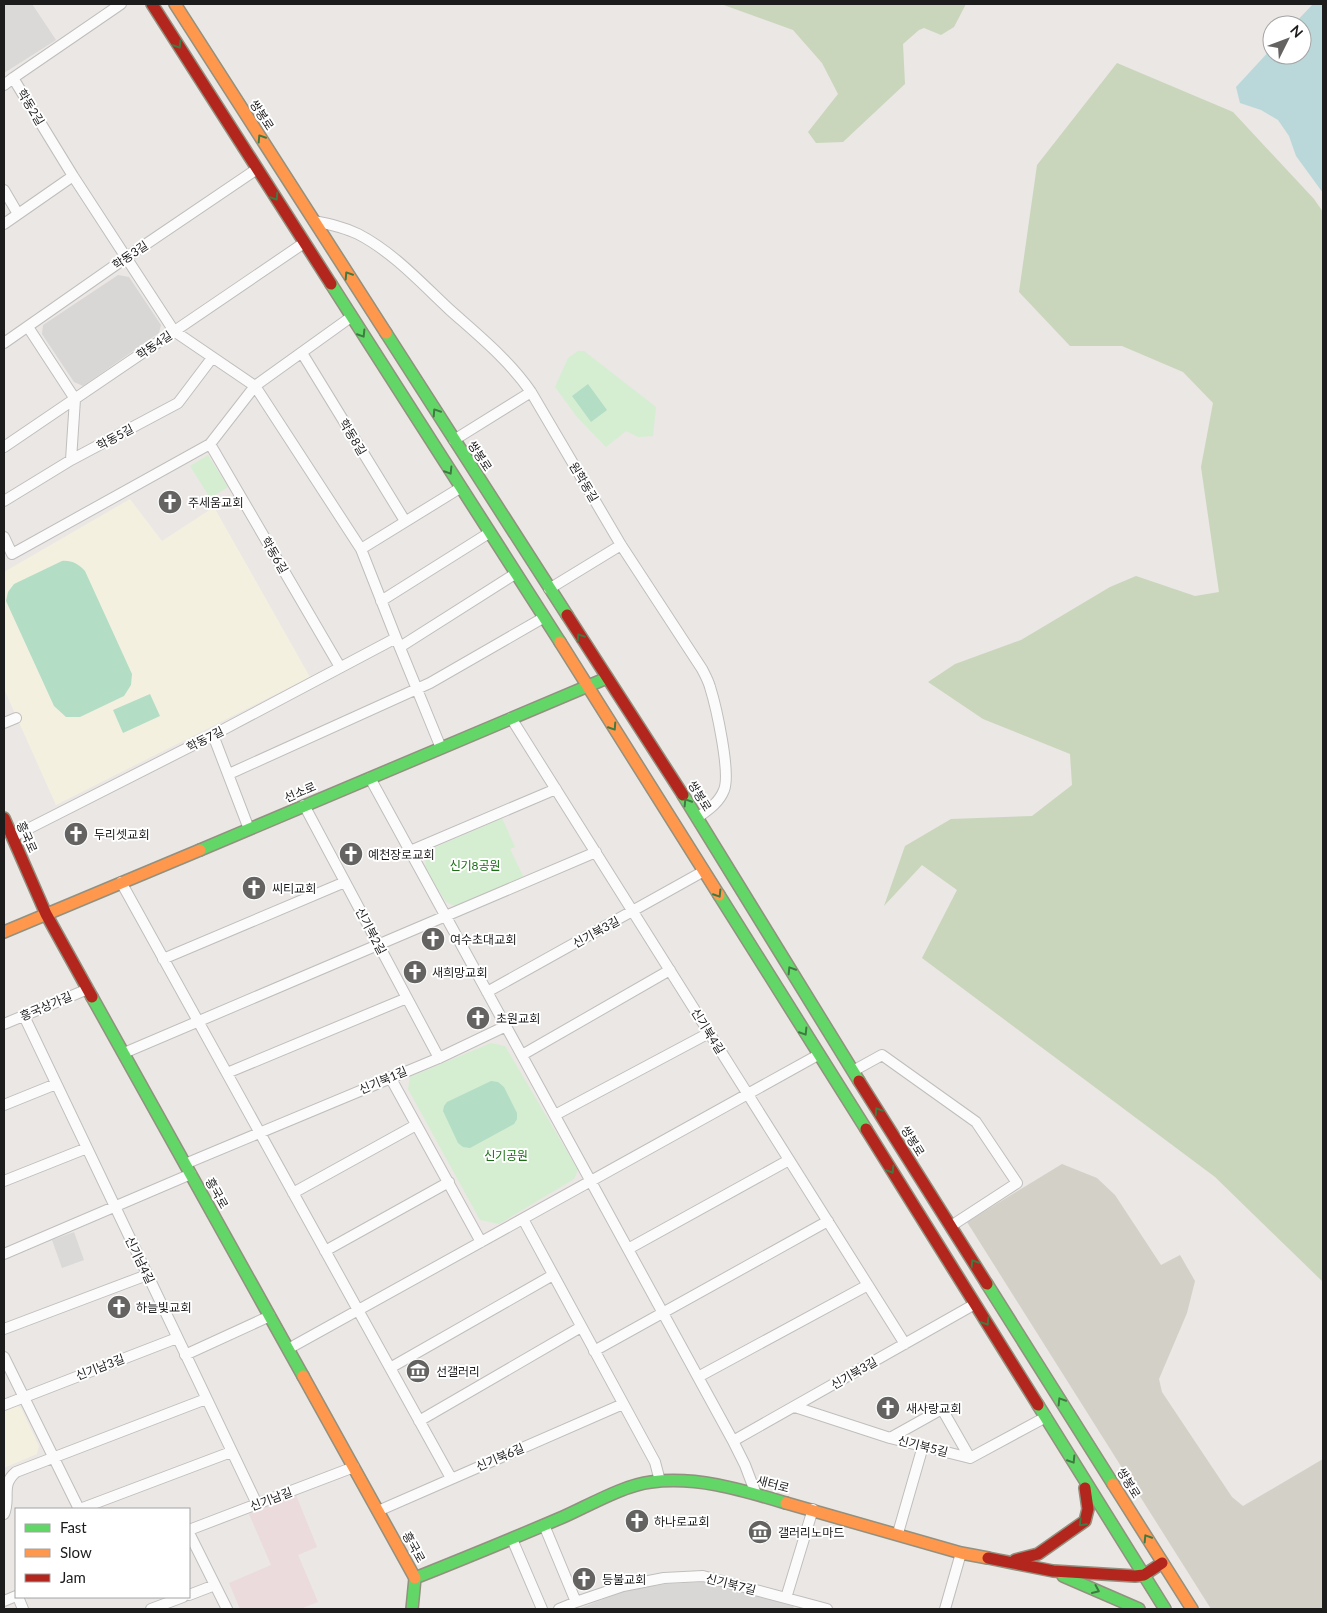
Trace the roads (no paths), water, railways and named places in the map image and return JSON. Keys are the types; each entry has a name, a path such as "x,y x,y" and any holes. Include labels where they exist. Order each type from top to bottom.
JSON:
{"street":[{"name":"학동2길","path":"121,4 13,78 73,176 174,331"},
{"path":"152,4 704,871 1165,1609"},
{"name":"쌍봉로","path":"175,4 697,818 853,1071 1192,1609"},
{"path":"4,84 13,78"},
{"name":"학동3길","path":"4,343 257,169"},
{"path":"4,224 73,176"},
{"path":"4,190 18,214"},
{"name":"원학동길","path":"314,221 351,231 389,254 484,340 531,392 622,545 702,669 710,686 725,760 726,781 718,801 697,818"},
{"name":"학동4길","path":"4,447 304,243"},
{"path":"4,537 12,554 210,444 255,386 352,317"},
{"path":"28,327 75,399 71,460"},
{"path":"174,331 255,386 361,548 441,748"},
{"name":"학동8길","path":"302,353 405,521"},
{"name":"학동5길","path":"4,501 71,460 178,403 212,358"},
{"path":"454,440 531,392"},
{"name":"학동6길","path":"210,444 340,667"},
{"path":"361,548 460,488"},
{"path":"381,601 489,534"},
{"path":"549,589 622,545"},
{"path":"398,642 515,574"},
{"path":"229,774 430,683 543,618"},
{"name":"학동7길","path":"12,837 213,735 340,667 398,642"},
{"name":"선소로","path":"4,932 606,678"},
{"path":"4,723 16,718"},
{"name":"신기북4길","path":"511,718 905,1344"},
{"path":"213,735 249,828"},
{"path":"370,778 734,1441 756,1494"},
{"path":"410,851 556,789"},
{"name":"신기북2길","path":"304,805 438,1058"},
{"name":"흥국로","path":"4,818 46,914 415,1578"},
{"path":"124,1053 596,852"},
{"name":"신기북3길","path":"487,992 704,871"},
{"path":"121,882 451,1478"},
{"path":"163,959 345,882"},
{"path":"522,1055 670,970"},
{"name":"흥국상가길","path":"4,1024 88,989"},
{"path":"227,1073 407,998"},
{"name":"신기남4길","path":"24,1016 256,1504"},
{"name":"신기북1길","path":"114,1206 260,1132 438,1058 506,1026"},
{"path":"555,1115 710,1033"},
{"path":"288,1349 818,1055"},
{"path":"853,1071 882,1055 976,1122 1017,1183 951,1226"},
{"path":"390,1078 481,1242"},
{"path":"4,1105 56,1084"},
{"path":"293,1193 416,1125"},
{"path":"4,1181 87,1148"},
{"path":"628,1249 789,1160"},
{"path":"325,1251 449,1182"},
{"path":"4,1254 114,1206"},
{"path":"523,1219 655,1462 660,1481"},
{"path":"594,1351 828,1221"},
{"path":"4,1330 147,1275"},
{"path":"390,1368 553,1275"},
{"path":"698,1376 868,1285"},
{"name":"신기북3길","path":"734,1441 975,1304"},
{"path":"185,1355 270,1316"},
{"path":"419,1421 581,1327"},
{"name":"신기남3길","path":"4,1404 177,1338"},
{"path":"4,1357 79,1508"},
{"path":"4,1514 6,1507 5,1489 10,1477 16,1472 206,1399"},
{"name":"신기북6길","path":"378,1511 623,1404"},
{"name":"신기북5길","path":"795,1407 890,1438 970,1458"},
{"path":"890,1438 942,1409 970,1458 1046,1417"},
{"path":"898,1534 923,1446"},
{"path":"83,1508 231,1452"},
{"name":"신기남길","path":"190,1532 354,1467"},
{"path":"1005,1560 1022,1559 1038,1554 1085,1521 1089,1514 1089,1507 1083,1478"},
{"name":"새터로","path":"415,1578 626,1489 649,1482 660,1481 705,1483 756,1494 961,1553 1005,1560 1053,1571 1126,1576 1144,1575"},
{"path":"786,1598 813,1509"},
{"path":"544,1525 576,1602"},
{"path":"190,1534 227,1609"},
{"path":"512,1538 542,1609"},
{"path":"945,1609 961,1553"},
{"path":"1144,1575 1162,1563"},
{"path":"1053,1571 1140,1609"},
{"name":"신기북7길","path":"559,1609 624,1586 664,1578 704,1576 827,1609"},
{"path":"412,1609 415,1578"},
{"path":"190,1594 215,1584"},
{"path":"151,1609 180,1598"}],"water":[{"path":"1313,4 1323,4 1323,193 1296,156 1289,136 1278,120 1261,110 1240,103 1236,87 1262,59 1262,65 1312,65 1312,15 1303,15"}],"place":[{"name":"주세움교회","path":"170,502"},
{"name":"두리셋교회","path":"76,834"},
{"name":"예천장로교회","path":"351,854"},
{"name":"씨티교회","path":"254,888"},
{"name":"여수초대교회","path":"433,939"},
{"name":"새희망교회","path":"415,972"},
{"name":"초원교회","path":"478,1018"},
{"name":"하늘빛교회","path":"119,1307"},
{"name":"선갤러리","path":"418,1371"},
{"name":"새사랑교회","path":"888,1408"},
{"name":"하나로교회","path":"637,1521"},
{"name":"갤러리노마드","path":"760,1532"},
{"name":"등불교회","path":"584,1579"}],"park label":[{"name":"신기8공원","path":"475,865"},
{"name":"신기공원","path":"506,1155"}]}
